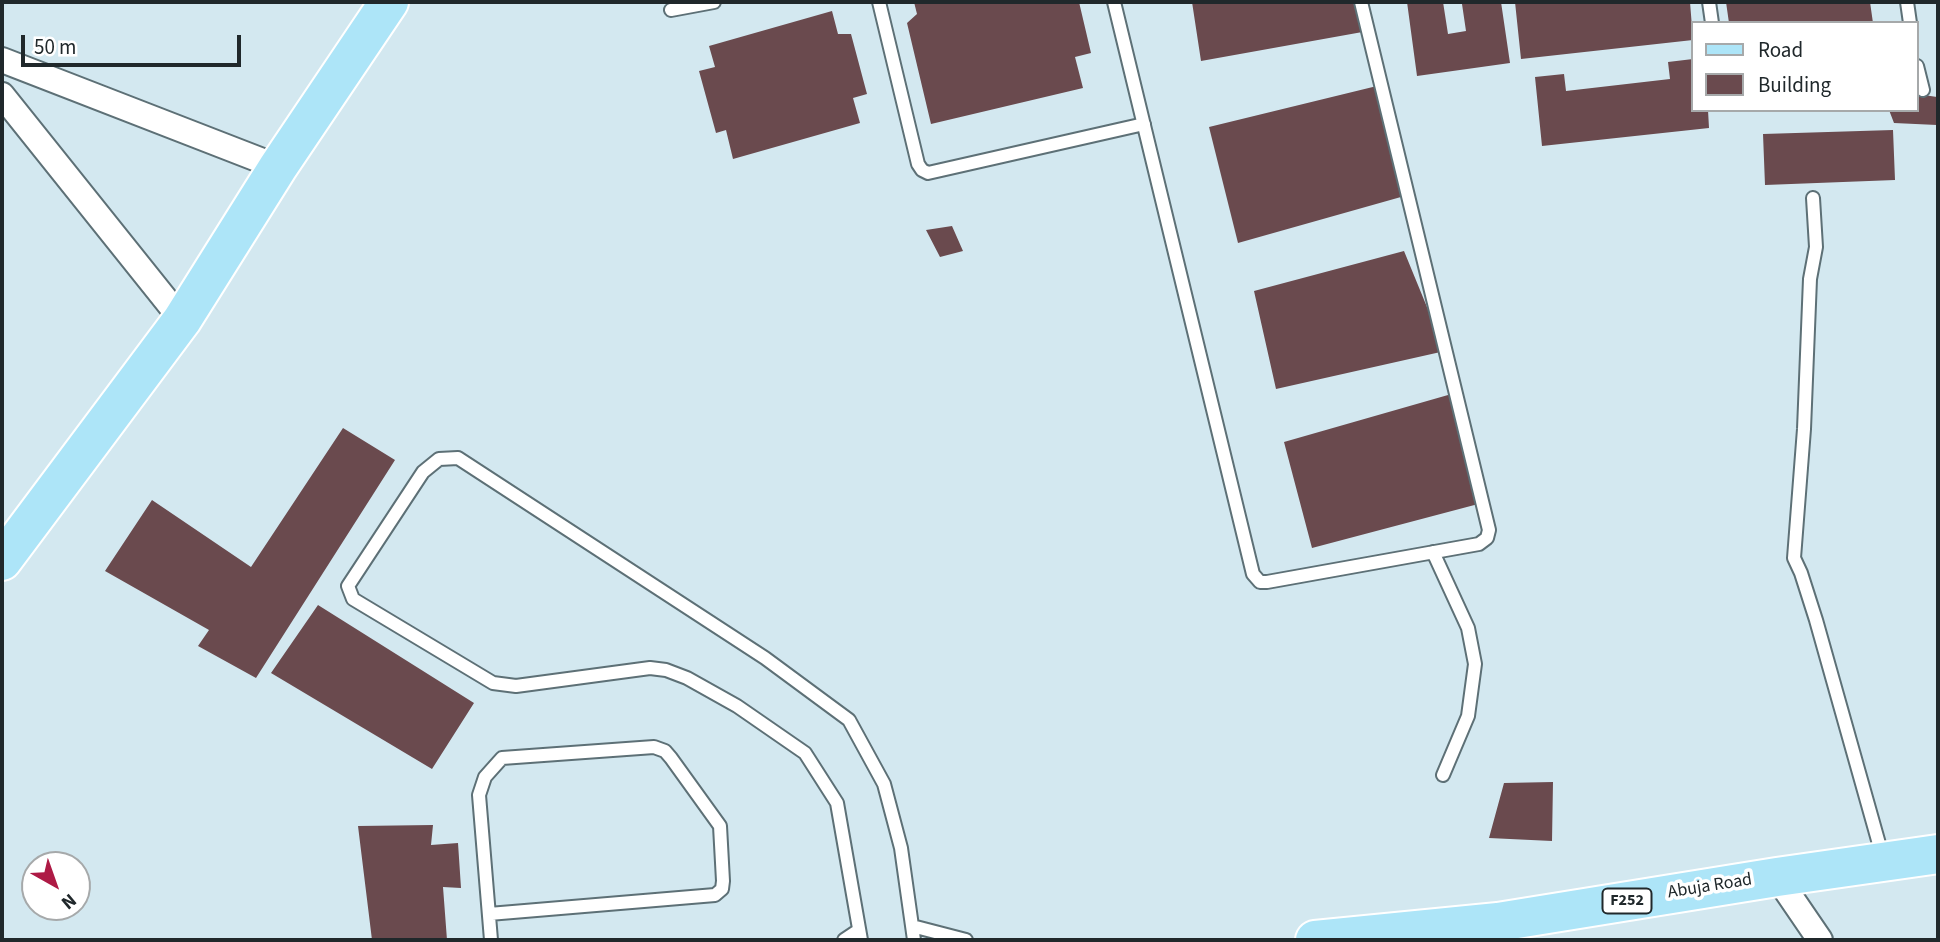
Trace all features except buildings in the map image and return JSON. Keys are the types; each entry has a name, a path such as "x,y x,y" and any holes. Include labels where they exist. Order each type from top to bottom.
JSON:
{"main road":[{"path":"2,561 182,320 278,167 389,2"},
{"name":"Abuja Road","path":"1325,940 1499,926 1777,877 1938,854"}],"street":[{"path":"2,60 278,167"},
{"path":"2,95 182,320"},
{"path":"1777,877 1820,940"}],"lane":[{"path":"671,10 714,2"},
{"path":"879,2 918,164 928,173 1144,124"},
{"path":"1114,2 1253,574 1260,582 1479,544 1487,538 1489,530 1361,2"},
{"path":"1709,2 1712,21"},
{"path":"1907,2 1910,21"},
{"path":"1919,74 1923,90"},
{"path":"1813,198 1816,247 1810,279 1804,429 1794,558 1816,620 1884,862"},
{"path":"844,940 860,935 837,803 805,753 737,706 687,678 666,670 650,668 516,686 493,683 353,599 348,586 423,472 439,459 458,458 765,659 849,720 884,784 901,848 914,940"},
{"path":"1433,552 1468,628 1475,664 1468,716 1443,775"},
{"path":"489,914 715,895 722,889 723,881 720,826 671,758 654,747 502,758 485,778 479,795 491,940"},
{"path":"912,926 966,940"}]}
